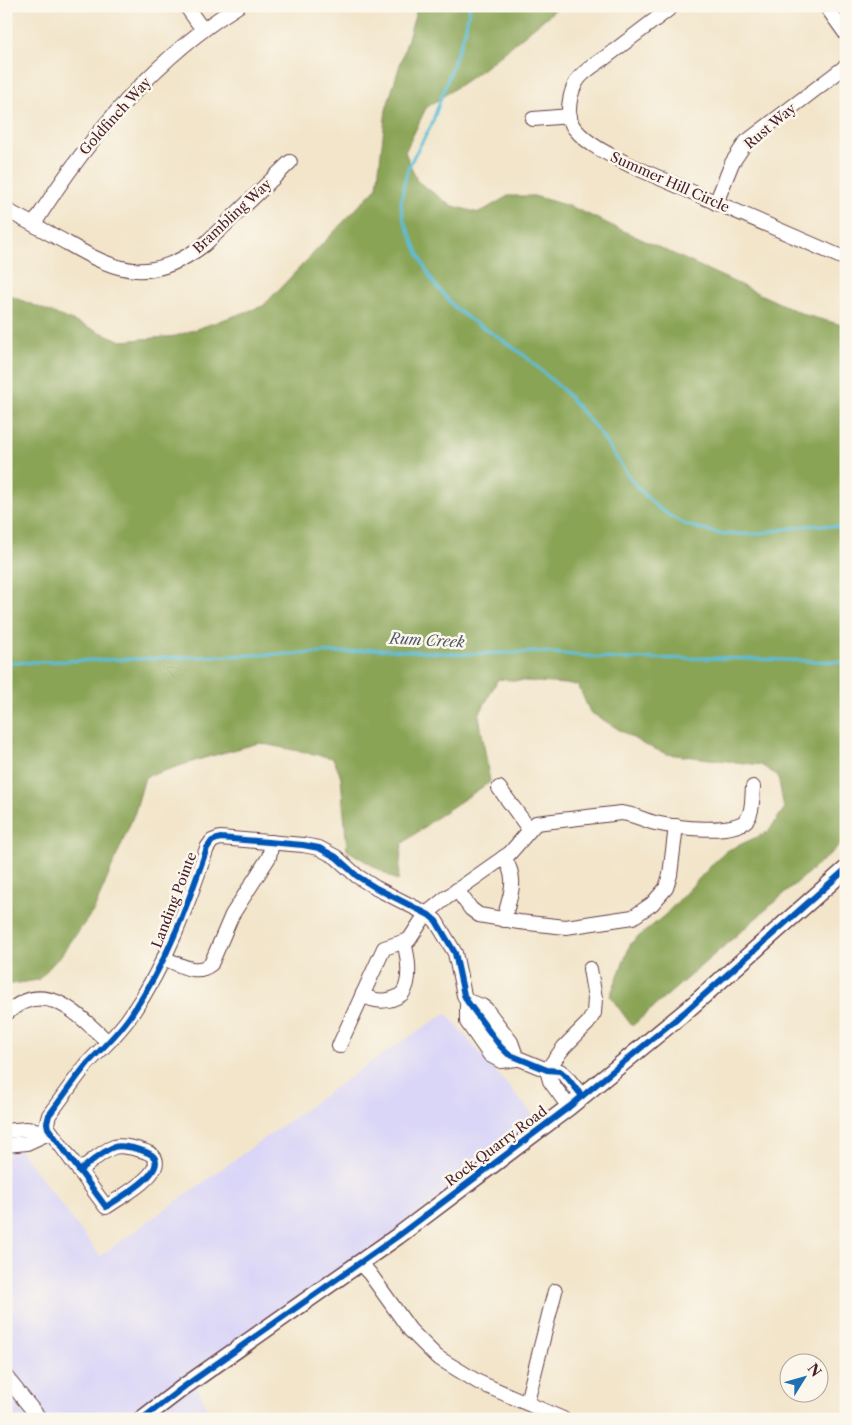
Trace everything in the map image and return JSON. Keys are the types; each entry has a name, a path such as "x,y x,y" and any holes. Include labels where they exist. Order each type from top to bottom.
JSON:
{"street":[{"path":"186,6 203,30"},
{"name":"Goldfinch Way","path":"34,224 74,162 108,120 143,83 203,30 238,6"},
{"path":"533,119 570,116 573,91 578,79 588,68 604,59 673,6"},
{"path":"826,6 846,34"},
{"name":"Rust Way","path":"716,203 732,164 746,142 846,66"},
{"name":"Summer Hill Circle","path":"570,116 574,129 604,152 846,259"},
{"name":"Brambling Way","path":"6,210 99,262 116,268 134,271 152,270 174,264 205,244 290,162"},
{"path":"338,1046 384,948 404,942 412,936 426,914 514,849 536,823 621,813 676,826 718,828 743,823 750,814 753,787"},
{"path":"499,788 529,830"},
{"path":"457,890 475,913 504,920 566,928 624,919 638,914 657,900 666,888 670,875 676,826"},
{"name":"Landing Pointe","path":"51,1132 47,1126 49,1115 82,1071 132,1014 181,924 207,848 212,841 224,837 303,844 319,848 336,857 363,880 426,914 436,922 455,953 467,1001 467,1022 490,1055 501,1061 517,1058 547,1070 560,1071 582,1096"},
{"name":"Landing Pointe","path":"164,958 196,970 206,968 211,964 235,909 268,857 272,842"},
{"path":"504,857 512,873 513,881 504,920"},
{"name":"Rock Quarry Road","path":"142,1419 405,1231 582,1096 686,1011 846,869"},
{"path":"362,995 372,1000 385,1001 402,994 406,986 408,970 404,942"},
{"path":"569,1106 550,1080 547,1070 564,1046 591,1018 595,1006 590,969"},
{"path":"6,1014 28,1000 43,999 60,1002 71,1009 108,1042"},
{"path":"467,1001 486,1009 512,1042 517,1058"},
{"path":"6,1131 26,1129 51,1132 79,1171 106,1207 150,1174 154,1167 154,1159 153,1155 148,1151 117,1146 108,1150 79,1171"},
{"path":"6,1145 27,1143 51,1132"},
{"path":"360,1263 410,1330 437,1357 478,1382 563,1419"},
{"path":"527,1402 555,1290"},
{"path":"6,1377 40,1419"}],"shaded area":[{"path":"446,1013 539,1122 195,1382 213,1419 6,1419 6,1132 100,1256 372,1061"}],"green space":[{"path":"418,6 560,6 483,69 426,108 405,152 417,181 450,205 479,213 508,196 534,196 572,207 805,315 846,326 846,840 632,1026 610,996 631,943 665,915 724,852 768,832 784,809 778,776 761,765 667,754 643,744 590,712 578,685 498,679 479,715 490,782 437,817 402,844 398,881 347,850 341,777 333,758 259,743 145,777 135,812 94,910 61,955 38,980 6,985 6,294 122,341 176,336 263,306 377,187 386,110"}],"waterway":[{"path":"470,6 465,31 431,126 407,171 403,188 401,205 404,221 433,282 455,308 525,356 563,390 596,428 634,484 658,508 672,517 687,525 720,534 754,534 820,525 846,528"},
{"name":"Rum Creek","path":"6,663 350,652 374,649 460,654 543,652 616,659 721,658 846,662"}],"cycle path":[{"path":"79,1171 83,1168 105,1151 119,1146 147,1152 154,1158 155,1166 143,1182 106,1207 48,1128 47,1123 49,1115 78,1076 121,1028 144,995 166,955 207,848 212,841 220,838 319,848 336,857 357,876 376,888 429,915 436,921 455,953 467,1001 500,1046 508,1054 547,1070 560,1071 582,1096"},
{"path":"142,1419 185,1386 398,1236 569,1107 686,1011 846,869"}]}
